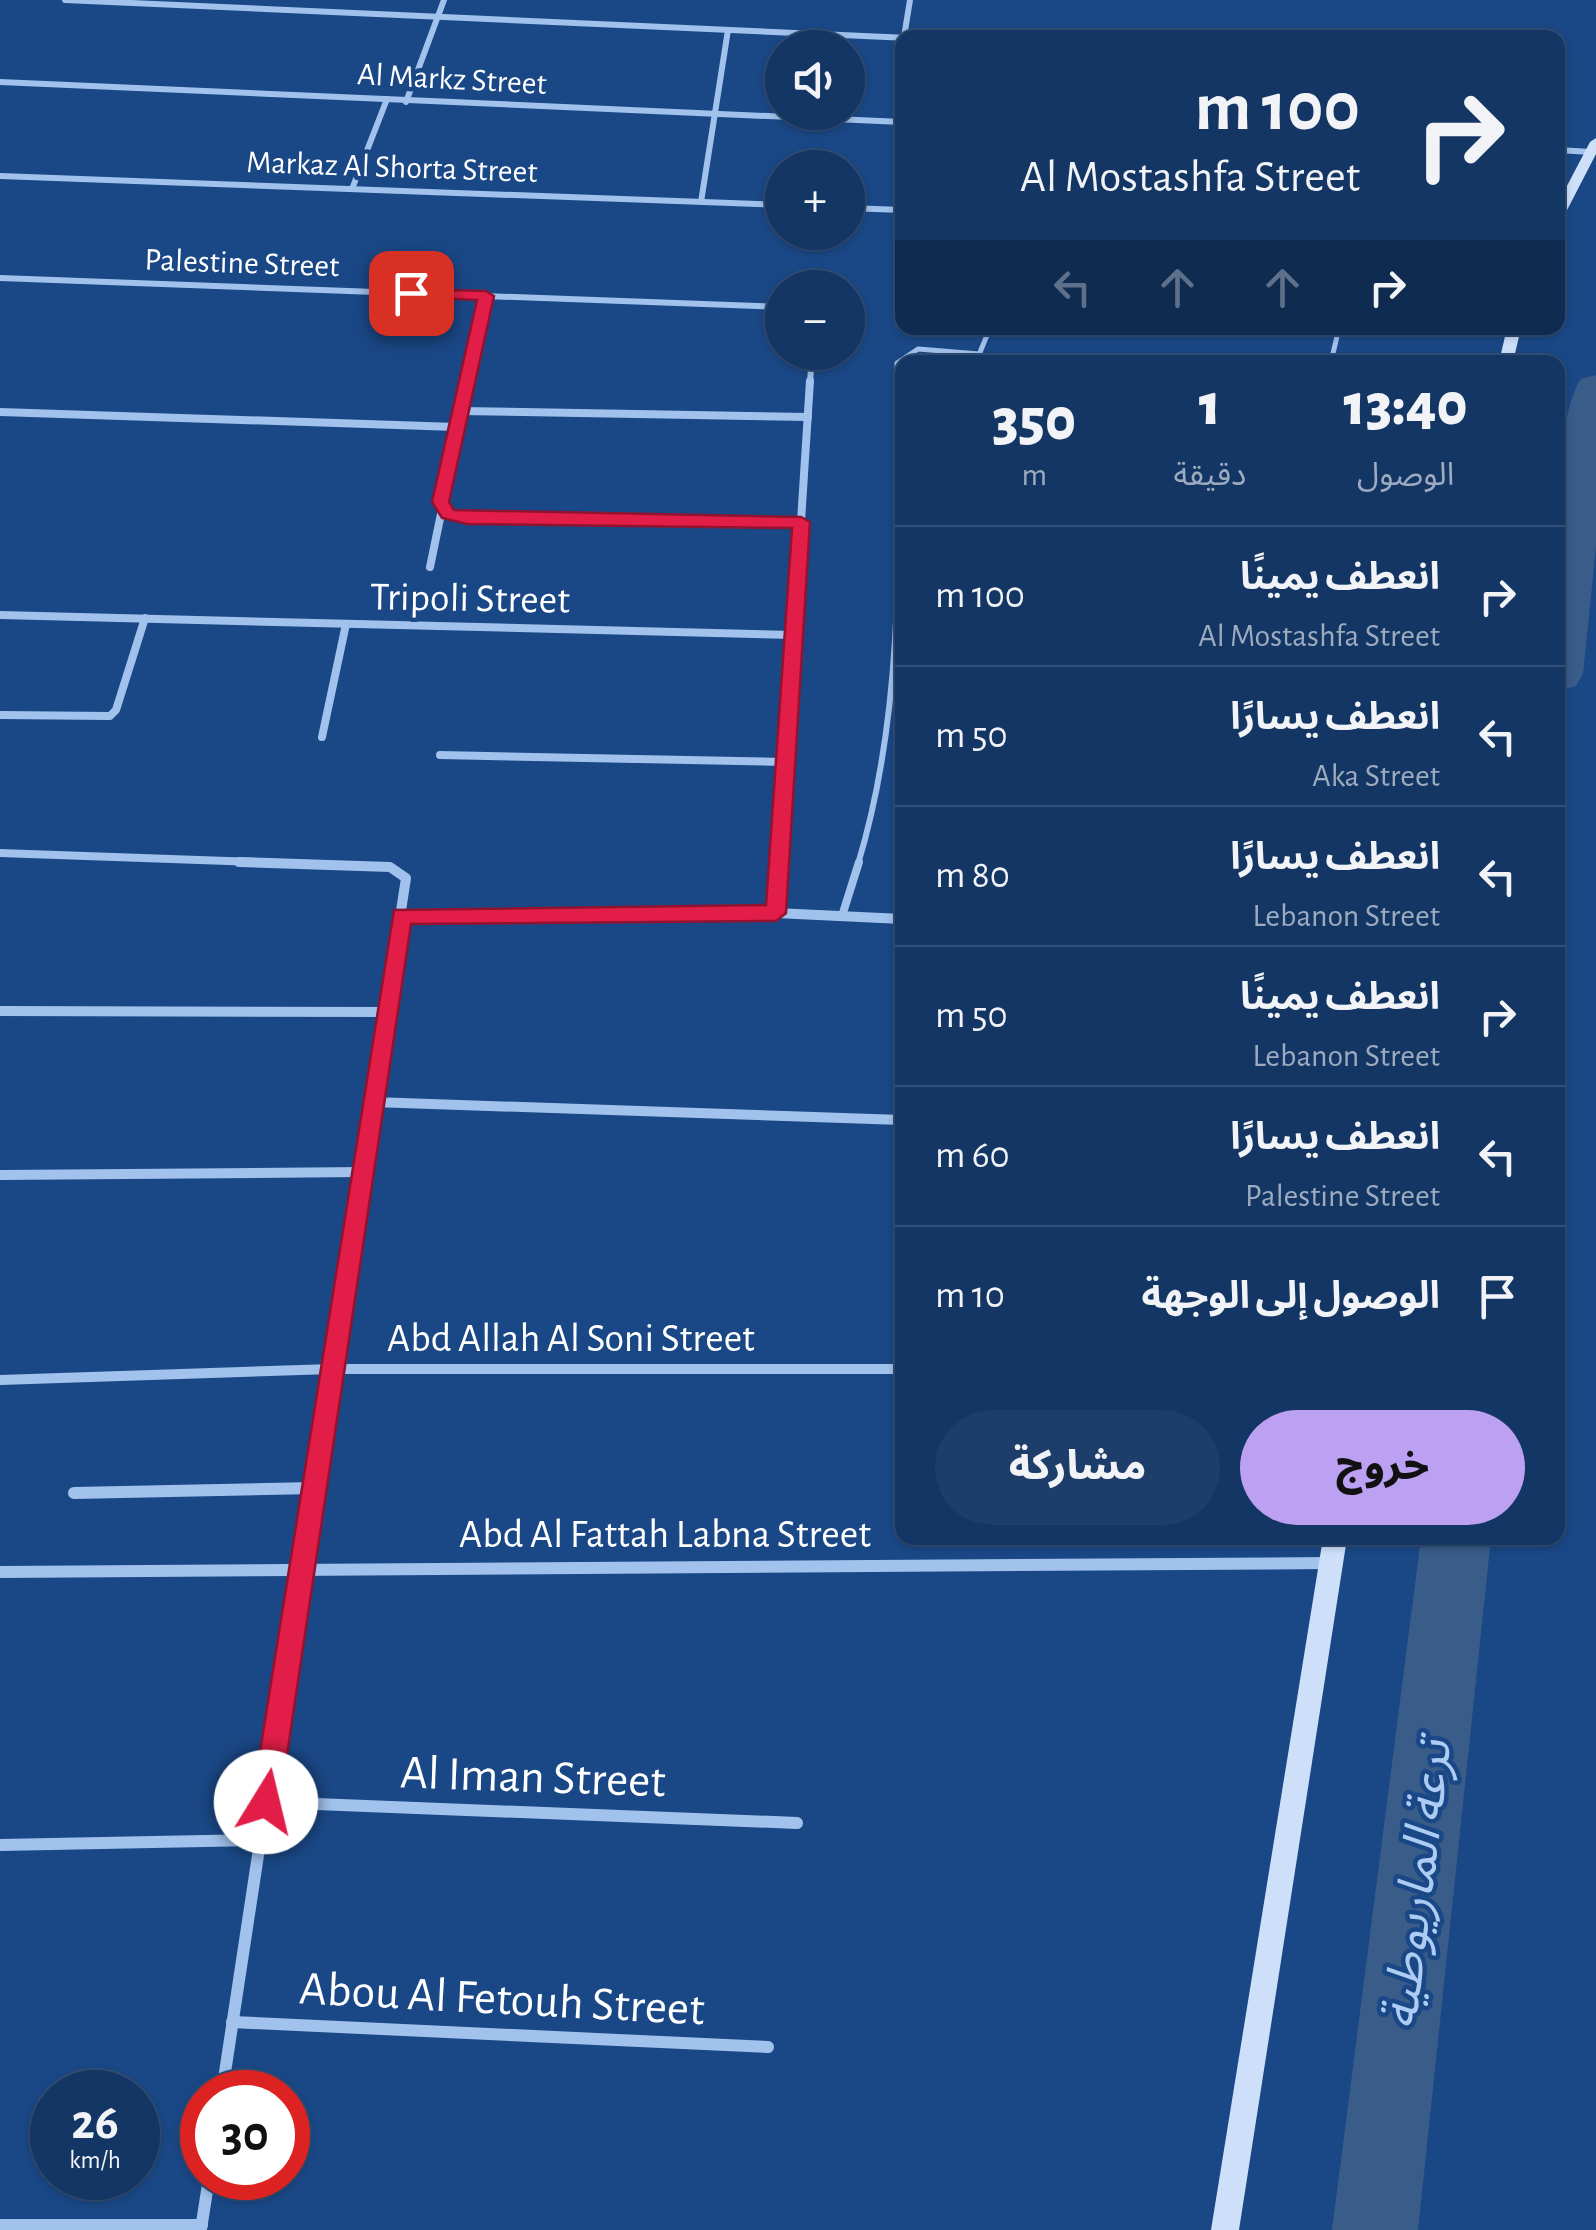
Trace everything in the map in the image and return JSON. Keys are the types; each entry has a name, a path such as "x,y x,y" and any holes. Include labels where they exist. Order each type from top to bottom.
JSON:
{"main road":[{"path":"1565,201 1594,147"},
{"path":"1226,2230 1333,1550"}],"street":[{"path":"65,0 895,37"},
{"path":"406,102 444,0"},
{"path":"907,30 910,0"},
{"path":"701,202 728,30"},
{"name":"Al Markz Street","path":"0,82 895,122"},
{"path":"352,189 388,99"},
{"path":"1565,149 1594,147"},
{"name":"Markaz Al Shorta Street","path":"0,176 765,204"},
{"path":"865,209 895,210"},
{"name":"Palestine Street","path":"0,278 765,307"},
{"path":"430,567 486,296"},
{"path":"776,913 811,370"},
{"path":"460,411 808,417"},
{"path":"0,412 456,428"},
{"path":"442,509 467,518 801,522"},
{"name":"Tripoli Street","path":"0,615 794,634"},
{"path":"0,715 110,716 116,710 145,618"},
{"path":"322,737 346,624"},
{"path":"440,755 785,762"},
{"path":"0,853 390,866 406,878 225,2070"},
{"path":"401,916 776,913 895,919"},
{"path":"0,1011 387,1012"},
{"path":"374,1102 895,1120"},
{"path":"0,1174 362,1172"},
{"name":"Abd Allah Al Soni Street","path":"0,1380 332,1369 895,1369"},
{"path":"74,1493 314,1488"},
{"name":"Abd Al Fattah Labna Street","path":"0,1572 1333,1550"},
{"name":"Al Iman Street","path":"266,1802 797,1822"},
{"path":"0,1845 261,1840"},
{"name":"Abou Al Fetouh Street","path":"232,2022 768,2047"},
{"path":"0,2226 202,2227 206,2200"}],"lane":[{"path":"910,355 918,349 980,354 987,335"},
{"path":"842,916 872,819 895,671"}],"waterway":[{"name":"ترعة الماريوطية","path":"1565,613 1589,404 1596,388"},
{"name":"ترعة الماريوطية","path":"1375,2230 1455,1545"}],"route":[{"path":"266,1802 401,916 776,913 801,522 467,518 448,514 440,502 486,296 411,293"}]}
